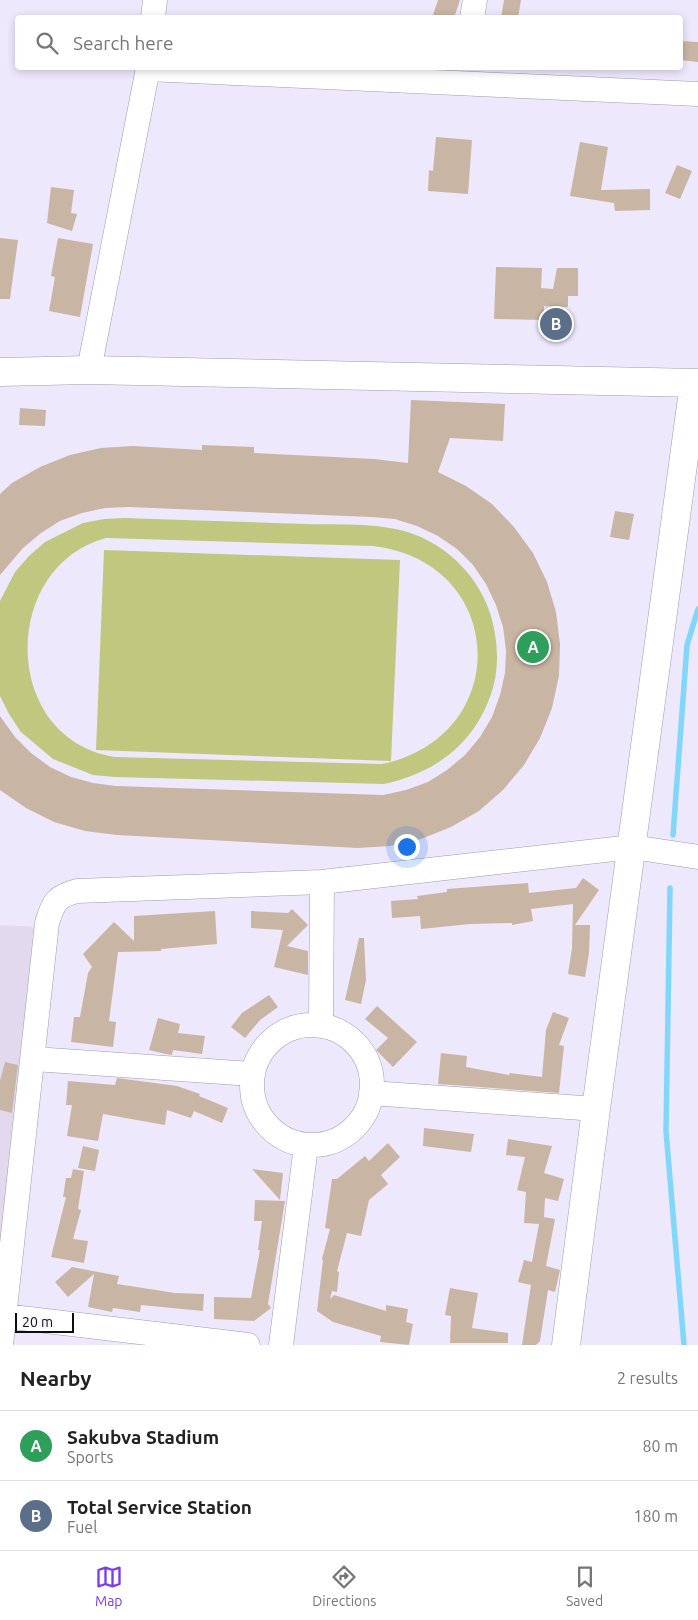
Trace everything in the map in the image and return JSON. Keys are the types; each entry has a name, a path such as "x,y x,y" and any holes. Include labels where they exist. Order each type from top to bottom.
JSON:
{"street":[{"path":"153,15 155,0"},
{"path":"472,15 475,0"},
{"path":"89,370 148,70"},
{"path":"253,70 462,74 698,94"},
{"path":"0,372 89,370 697,379 596,1109 566,1345"},
{"path":"1,1345 34,1059 47,923 54,902 64,894 77,891 322,882 632,847 698,857"},
{"path":"321,1026 322,882"},
{"path":"303,1026 321,1026 339,1031 354,1042 365,1057 371,1074 371,1093 366,1111 356,1126 342,1138 324,1144 306,1146 286,1140 270,1129 258,1113 252,1094 252,1074 259,1057 270,1042 285,1031 303,1026"},
{"path":"34,1059 252,1074"},
{"path":"371,1093 596,1109"},
{"path":"281,1345 306,1146"},
{"path":"4,1316 248,1345"}],"shaded area":[{"path":"0,925 39,927 0,1294"}],"green space":[{"path":"104,519 363,525 403,531 429,541 452,557 472,578 486,602 491,616 495,635 497,665 494,684 484,712 463,742 450,754 420,772 384,784 115,777 93,775 53,759 21,732 0,696 0,601 15,572 45,542 83,523","holes":["106,538 373,546 418,559 450,583 470,615 478,650 473,687 455,720 425,747 382,764 115,757 77,744 50,719 34,687 28,651 32,615 47,582 71,555"]},
{"path":"104,550 400,560 391,761 96,750"}],"building":[{"path":"438,0 460,0 455,15 433,15"},
{"path":"504,0 521,0 518,15 502,15"},
{"path":"683,41 698,42 698,62 683,60"},
{"path":"436,137 472,140 468,194 428,191 429,170 433,171"},
{"path":"580,142 608,147 601,190 650,189 650,210 615,211 614,203 570,196"},
{"path":"677,165 692,171 680,199 665,193"},
{"path":"51,187 74,190 71,213 77,214 72,231 47,223"},
{"path":"0,238 18,240 10,299 0,299"},
{"path":"58,238 93,244 80,317 49,311 55,277 51,276"},
{"path":"496,267 542,268 541,288 553,289 557,268 578,268 578,296 568,296 568,307 544,306 544,320 494,319"},
{"path":"411,400 505,404 503,441 450,438 438,472 466,486 492,504 514,527 533,553 547,582 556,612 560,644 559,676 552,708 540,738 524,765 503,790 479,811 451,827 421,839 390,846 358,848 117,835 85,831 54,822 26,808 0,790 0,716 15,737 31,753 50,767 71,777 93,783 116,786 383,795 406,790 428,782 447,770 465,755 480,737 492,717 500,695 505,673 506,650 503,627 496,605 486,584 473,565 457,549 438,536 417,526 395,519 372,517 128,507 105,508 82,513 60,521 41,533 23,548 0,575 0,494 12,483 40,467 70,455 101,448 133,446 202,450 202,445 254,447 254,453 374,459 408,463"},
{"path":"20,408 46,410 45,426 19,425"},
{"path":"615,511 634,514 629,540 610,537"},
{"path":"583,878 599,890 575,925 590,925 589,953 585,977 568,974 572,948 573,904 531,909 533,921 512,925 512,923 470,924 421,929 420,916 392,918 391,901 418,899 417,896 447,892 447,889 528,883 529,893 576,888"},
{"path":"292,909 308,925 287,946 308,951 308,975 274,967 283,930 251,928 251,911 288,913"},
{"path":"215,911 217,944 161,949 161,951 118,952 109,1021 116,1022 113,1047 71,1042 74,1017 80,1017 88,973 92,967 83,954 114,922 134,941 134,916"},
{"path":"359,938 364,938 366,980 361,1004 345,1000"},
{"path":"269,995 278,1007 260,1020 245,1038 231,1027 242,1013"},
{"path":"377,1006 417,1042 393,1067 376,1050 388,1038 365,1019"},
{"path":"553,1012 569,1018 559,1045 564,1046 559,1093 438,1084 441,1053 467,1056 466,1067 509,1075 510,1073 542,1077 546,1030"},
{"path":"158,1018 180,1024 178,1033 205,1036 202,1054 173,1050 172,1055 149,1050"},
{"path":"5,1062 18,1065 12,1113 0,1110 0,1081"},
{"path":"117,1078 177,1086 200,1094 199,1096 228,1108 222,1123 194,1111 191,1118 167,1110 165,1125 103,1114 98,1141 67,1136 72,1105 66,1105 68,1081 115,1085"},
{"path":"424,1128 474,1134 471,1152 423,1146"},
{"path":"508,1139 552,1146 544,1173 564,1179 558,1201 545,1198 544,1217 555,1219 546,1266 560,1270 555,1292 548,1290 540,1341 536,1345 522,1345 531,1285 518,1282 524,1260 532,1262 539,1224 524,1223 526,1192 517,1190 525,1157 506,1155"},
{"path":"388,1143 400,1157 381,1175 388,1184 369,1200 361,1236 347,1233 337,1271 339,1272 337,1292 332,1291 330,1299 334,1295 386,1311 386,1305 408,1309 406,1322 413,1324 409,1345 380,1342 381,1336 333,1322 317,1311 322,1259 330,1229 325,1228 332,1179 337,1179 365,1156 369,1161"},
{"path":"83,1146 99,1150 95,1171 78,1168"},
{"path":"73,1169 84,1171 78,1209 81,1210 73,1239 88,1241 84,1263 51,1257 66,1197 63,1197 66,1178 71,1178"},
{"path":"252,1169 283,1173 280,1200"},
{"path":"255,1200 285,1201 268,1304 271,1308 254,1321 214,1319 214,1297 251,1298 260,1250 258,1250 262,1221 254,1221"},
{"path":"72,1267 119,1276 117,1284 175,1293 204,1294 203,1311 141,1305 140,1312 113,1308 112,1312 88,1307 94,1274 68,1297 55,1282"},
{"path":"450,1288 478,1293 472,1328 508,1333 508,1343 450,1343 451,1316 445,1315"}],"waterway":[{"path":"673,835 687,645 698,609"},
{"path":"670,888 666,1131 684,1345"}],"place":[{"name":"Total Service Station","path":"556,324"},
{"name":"Sakubva Stadium","path":"533,647"}]}
